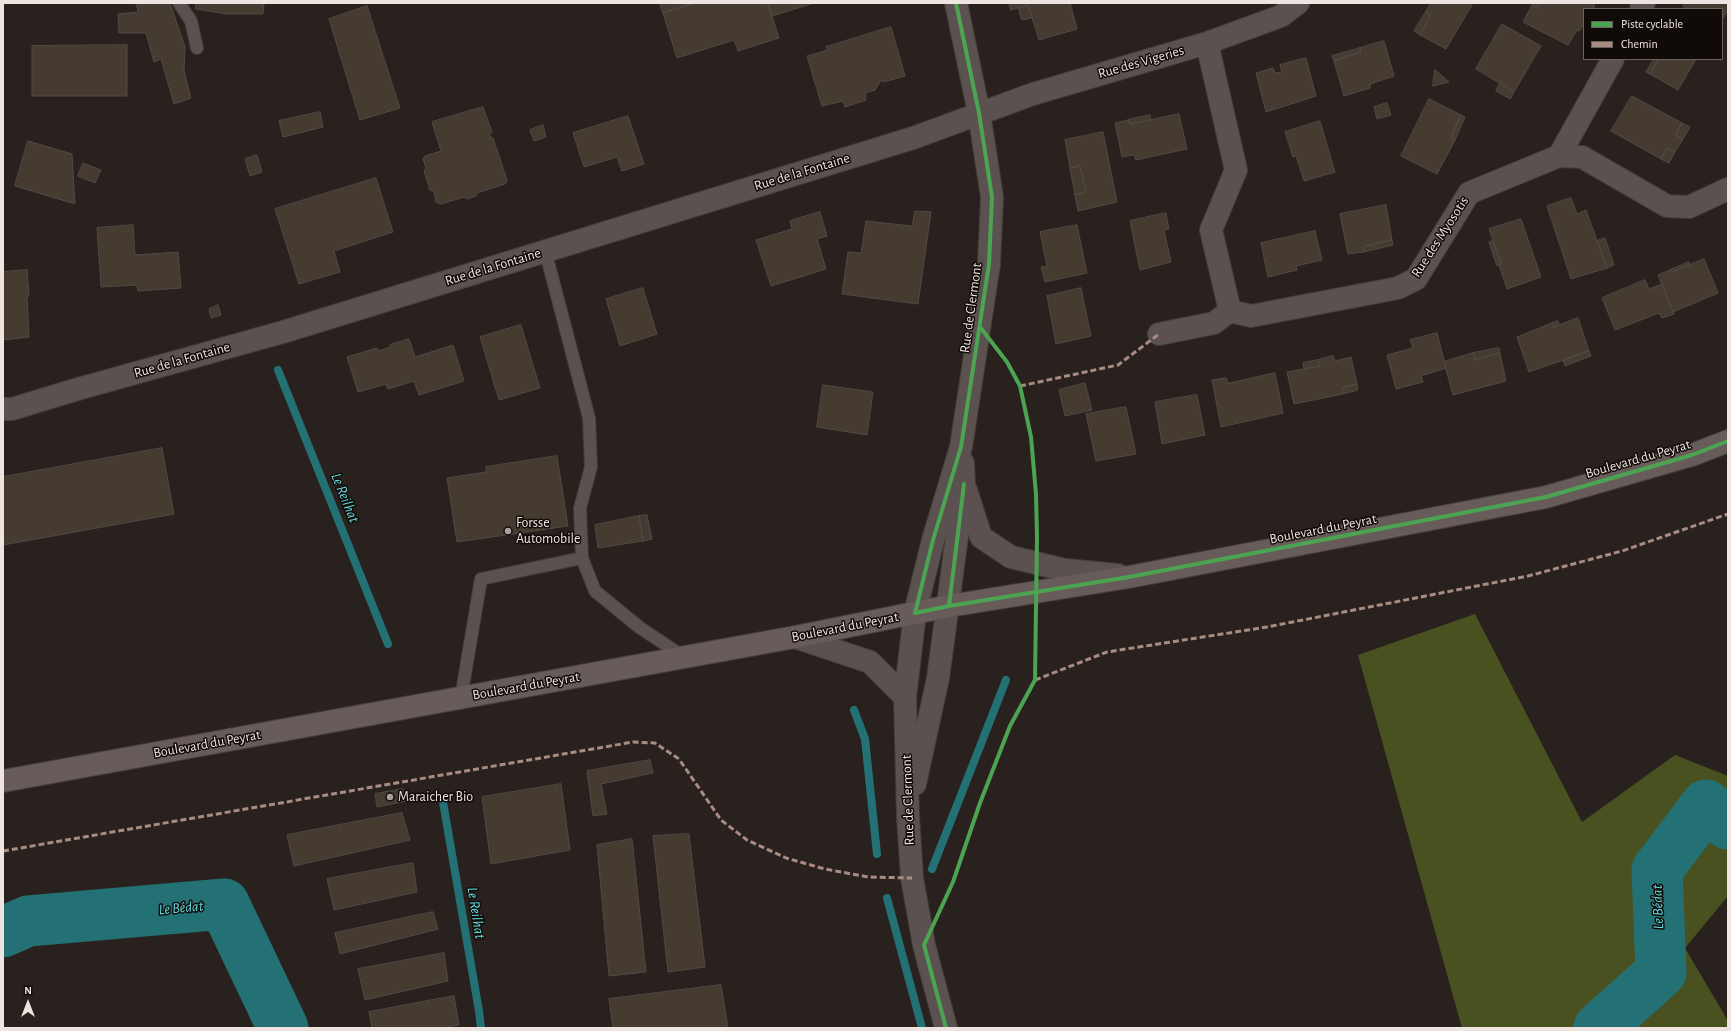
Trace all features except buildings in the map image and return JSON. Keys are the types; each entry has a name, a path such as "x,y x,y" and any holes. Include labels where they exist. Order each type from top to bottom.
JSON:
{"main road":[{"name":"Boulevard du Peyrat","path":"3,780 794,637 949,606 1129,576 1546,497 1692,455 1728,441"}],"street":[{"name":"Rue de Clermont","path":"946,1028 924,945 912,878 908,817 905,697 916,613 933,540 961,447 989,264 992,197 979,113 956,3"},
{"name":"Rue des Vigeries","path":"979,113 1033,94 1207,43 1281,16 1298,3"},
{"path":"1159,334 1214,323 1230,311 1211,230 1236,170 1207,43"},
{"path":"1559,156 1612,60"},
{"name":"Rue de la Fontaine","path":"3,410 12,409 282,332 912,138 979,113"},
{"name":"Rue des Myosotis","path":"1230,311 1251,316 1398,288 1416,279 1469,193 1559,156 1582,157 1667,206 1689,207 1728,189"},
{"name":"Rue de Clermont","path":"908,817 938,678 949,606 964,484 961,447"},
{"name":"Rue de Clermont","path":"964,484 981,537 1011,557 1066,570 1129,576"},
{"path":"794,637 870,662 905,697"}],"lane":[{"path":"179,3 190,21 197,48"},
{"path":"545,250 589,418 591,467 580,508 582,558 595,591 639,626 685,657"},
{"path":"460,698 481,579 582,558"}],"green space":[{"path":"1475,614 1582,822 1675,755 1728,776 1728,896 1685,948 1728,1021 1728,1028 1462,1028 1358,655"}],"waterway":[{"name":"Le Reilhat","path":"278,370 388,644"},
{"path":"932,869 1006,680"},
{"path":"854,710 865,739 877,854"},
{"name":"Le Reilhat","path":"443,802 481,1028"},
{"name":"Le Bédat","path":"1599,1028 1661,972 1657,870 1706,805 1728,824"},
{"path":"887,898 922,1028"},
{"name":"Le Bédat","path":"3,932 28,921 224,904 283,1028"}],"marked path":[{"path":"1020,386 1118,365 1159,334"},
{"path":"1035,680 1107,652 1267,627 1528,576 1622,551 1728,514"},
{"path":"3,851 633,742 655,743 679,759 721,820 747,840 786,858 825,869 868,877 912,878"}],"cycle path":[{"path":"956,3 979,113 992,197 989,264 961,447 933,540 915,613 949,606 1129,577 1546,497 1692,455 1728,441"},
{"path":"946,1028 924,945 953,882 980,803 1010,726 1035,680 1037,537 1036,494 1031,437 1020,386 1007,362 980,327"},
{"path":"949,606 964,484"}],"place":[{"name":"Forsse Automobile","path":"508,531"},
{"name":"Maraicher Bio","path":"390,797"}]}
